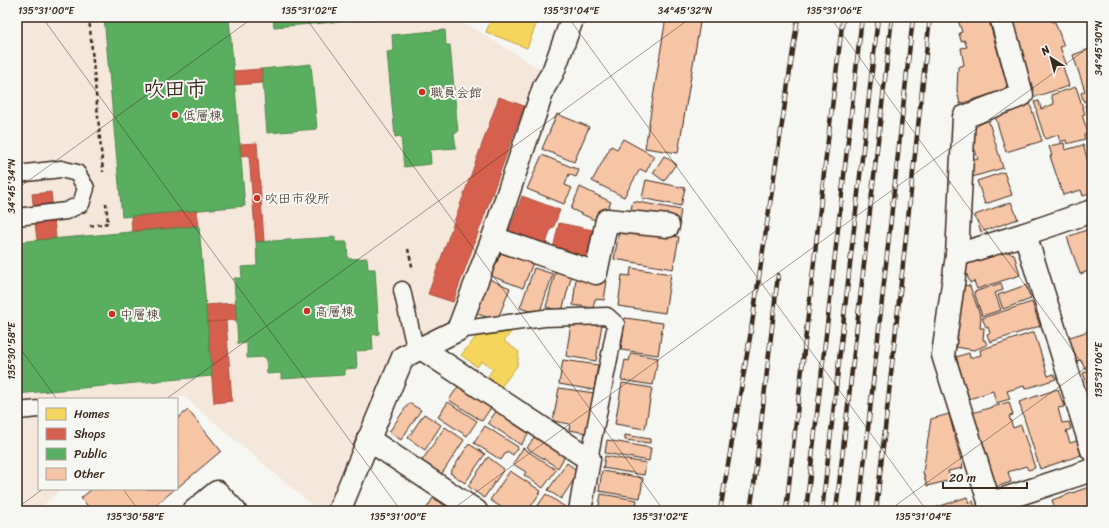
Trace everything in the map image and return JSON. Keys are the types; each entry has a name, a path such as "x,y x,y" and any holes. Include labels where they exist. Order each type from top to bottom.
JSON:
{"street":[{"path":"339,511 403,357 458,330 492,238 544,87 553,72 573,17"},
{"path":"1001,17 1022,95 964,117 957,255 944,355 990,507 1092,470"},
{"path":"957,255 1092,211"},
{"path":"492,238 596,273 607,220 668,226"},
{"path":"1025,234 1092,450"},
{"path":"421,348 588,459 580,511"},
{"path":"368,439 476,511"},
{"path":"194,511 217,492 235,511"}],"lane":[{"path":"17,174 61,169 77,173 86,188 81,204 66,212 17,218"},
{"path":"402,290 413,339 421,348"},
{"path":"458,330 544,318 607,316 612,320 616,324 588,459"},
{"path":"17,411 38,409"}],"path":[{"path":"89,17 104,176"},
{"path":"86,226 108,224 106,200"}],"shaded area":[{"name":"吹田市役所","path":"17,17 441,17 470,26 543,71 451,325 394,352 325,511 319,511 182,395 178,398 38,398 38,490 60,490 37,511 17,511"}],"building: Homes":[{"path":"492,17 539,17 527,48 486,32"},
{"path":"512,331 504,341 519,352 517,366 501,387 488,376 493,369 482,361 477,367 461,355 477,336"}],"building: Shops":[{"path":"262,69 263,83 234,85 233,71"},
{"path":"499,97 524,106 453,302 428,294"},
{"path":"257,143 264,241 256,242 249,155 240,156 240,144"},
{"path":"51,192 56,238 37,240 32,194"},
{"path":"522,196 560,210 553,229 551,228 545,247 507,236"},
{"path":"197,210 199,226 132,231 131,216"},
{"path":"559,223 598,231 591,261 552,253"},
{"path":"235,303 237,320 207,322 206,305"},
{"path":"226,321 232,401 214,403 207,322"}],"building: Public":[{"name":"低層棟","path":"104,17 229,17 245,206 122,217"},
{"path":"273,17 386,17 386,18 274,27"},
{"name":"職員会館","path":"445,30 446,45 450,45 458,132 454,133 456,148 430,150 431,164 404,167 401,136 395,137 387,52 393,51 392,35"},
{"path":"311,64 317,129 267,133 262,69"},
{"name":"中層棟","path":"199,226 212,376 17,394 17,242"},
{"name":"高層棟","path":"335,237 335,242 347,242 348,259 367,258 368,269 375,269 379,334 372,335 373,350 356,351 357,368 345,369 345,375 281,379 281,373 267,374 266,357 247,358 247,343 238,344 234,278 242,278 241,267 257,266 256,242"}],"building: Other":[{"path":"666,17 701,17 678,153 645,148"},
{"path":"960,17 988,17 1007,85 1004,90 960,104 957,91 958,67 964,65 961,48 967,47 964,40 961,41 959,33 962,32 959,23"},
{"path":"1050,17 1052,22 1055,22 1064,46 1060,47 1067,66 1063,67 1069,86 1034,97 1009,18"},
{"path":"1092,48 1092,99 1084,102 1081,93 1085,91 1073,55"},
{"path":"1076,87 1085,114 1082,115 1088,133 1084,135 1085,139 1067,144 1066,140 1060,142 1058,135 1045,139 1034,102 1039,101 1041,109 1054,104 1051,95"},
{"path":"1092,103 1092,122 1091,122 1085,105"},
{"path":"1030,104 1042,141 1006,152 995,116"},
{"path":"557,114 589,127 574,162 542,149"},
{"path":"988,119 1003,168 972,177 971,161 978,159 971,138 972,124"},
{"path":"623,139 654,156 646,172 640,169 624,197 592,181 611,146 617,149"},
{"path":"1064,143 1065,150 1083,145 1092,174 1092,181 1090,182 1092,193 1083,196 1081,190 1063,195 1050,156 1052,156 1049,146"},
{"path":"542,155 579,170 576,177 569,174 565,185 572,188 564,204 527,189"},
{"path":"664,156 676,164 664,181 653,173"},
{"path":"1004,172 1012,195 985,204 977,181"},
{"path":"646,180 685,188 681,206 642,198"},
{"path":"580,187 611,202 601,223 571,209"},
{"path":"633,201 681,210 679,222 630,213"},
{"path":"1011,202 1018,219 981,232 975,215"},
{"path":"620,227 679,237 673,269 614,259"},
{"path":"1092,228 1092,270 1080,274 1067,237"},
{"path":"503,248 534,260 523,288 491,276"},
{"path":"1005,251 1014,254 1020,275 977,289 974,281 970,283 963,264"},
{"path":"534,268 553,274 539,314 520,308"},
{"path":"631,268 671,274 665,313 618,306 622,275 630,276"},
{"path":"556,270 572,274 562,311 546,307"},
{"path":"576,278 607,281 604,300 595,299 593,308 573,305"},
{"path":"489,279 510,288 497,321 475,313"},
{"path":"1001,283 1003,290 995,293 1001,310 982,316 974,292"},
{"path":"962,285 970,286 981,318 980,328 984,328 983,340 985,340 987,345 974,350 956,347"},
{"path":"1026,285 1031,299 1003,309 998,295"},
{"path":"1032,302 1040,326 990,342 987,334 990,333 988,327 986,327 982,318"},
{"path":"625,318 663,323 658,355 621,350"},
{"path":"584,321 602,324 596,361 566,356 571,324 583,326"},
{"path":"1092,330 1092,367 1085,369 1081,360 1075,361 1067,338"},
{"path":"1034,332 1048,376 1054,374 1056,379 1025,389 1024,386 1007,391 1010,399 996,403 993,391 969,399 956,357 969,353 970,358 981,355 980,350"},
{"path":"631,353 658,358 653,385 621,380 625,360 629,361"},
{"path":"563,360 598,365 594,390 559,384"},
{"path":"1092,370 1092,388 1089,389 1083,373"},
{"path":"622,383 652,388 645,429 615,424"},
{"path":"459,385 494,403 482,421 449,400"},
{"path":"559,388 594,393 587,433 569,430 570,424 553,421"},
{"path":"1058,389 1064,407 1058,408 1062,423 1069,422 1071,429 1066,431 1070,443 1077,441 1081,455 1040,469 1019,402"},
{"path":"448,402 477,421 467,436 438,417"},
{"path":"1009,402 1013,415 1009,416 1013,428 1021,425 1035,468 1028,470 1026,466 1008,472 1011,482 993,488 969,414"},
{"path":"409,403 421,410 401,440 389,432"},
{"path":"499,407 531,429 521,445 488,423"},
{"path":"188,410 221,451 178,487 178,418"},
{"path":"424,414 441,425 425,450 408,438"},
{"path":"949,414 963,468 948,471 951,480 927,486 923,472 931,419"},
{"path":"485,426 518,447 513,455 507,451 501,460 474,443"},
{"path":"445,427 464,440 441,475 421,462"},
{"path":"625,435 650,439 650,443 625,440"},
{"path":"535,436 565,456 558,468 527,448"},
{"path":"607,440 651,448 649,461 605,453"},
{"path":"469,444 485,454 465,483 450,473"},
{"path":"523,448 556,470 543,488 524,475 526,472 513,464"},
{"path":"605,456 646,463 644,475 603,468"},
{"path":"488,457 504,469 484,498 468,486"},
{"path":"567,463 579,472 561,499 548,490"},
{"path":"510,471 541,491 528,511 507,511 490,500"},
{"path":"602,471 643,478 640,498 599,491"},
{"path":"1092,486 1092,511 1056,511 1052,500"},
{"path":"91,490 174,490 149,511 92,511 81,498"},
{"path":"546,494 571,511 534,511"},
{"path":"601,494 637,500 635,511 598,511"},
{"path":"967,497 969,503 973,501 976,511 926,511"},
{"path":"433,498 454,511 425,511"}],"railway":[{"path":"720,511 750,337 798,17"},
{"path":"786,511 843,17"},
{"path":"806,511 862,17"},
{"path":"822,511 878,17"},
{"path":"836,511 892,17"},
{"path":"859,511 913,17"},
{"path":"876,511 930,17"},
{"path":"750,511 778,275"}],"place":[{"name":"職員会館","path":"422,92"},
{"name":"低層棟","path":"175,115"},
{"name":"吹田市役所","path":"257,198"},
{"name":"高層棟","path":"307,311"},
{"name":"中層棟","path":"112,314"}],"district":[{"name":"吹田市","path":"175,89"}]}
